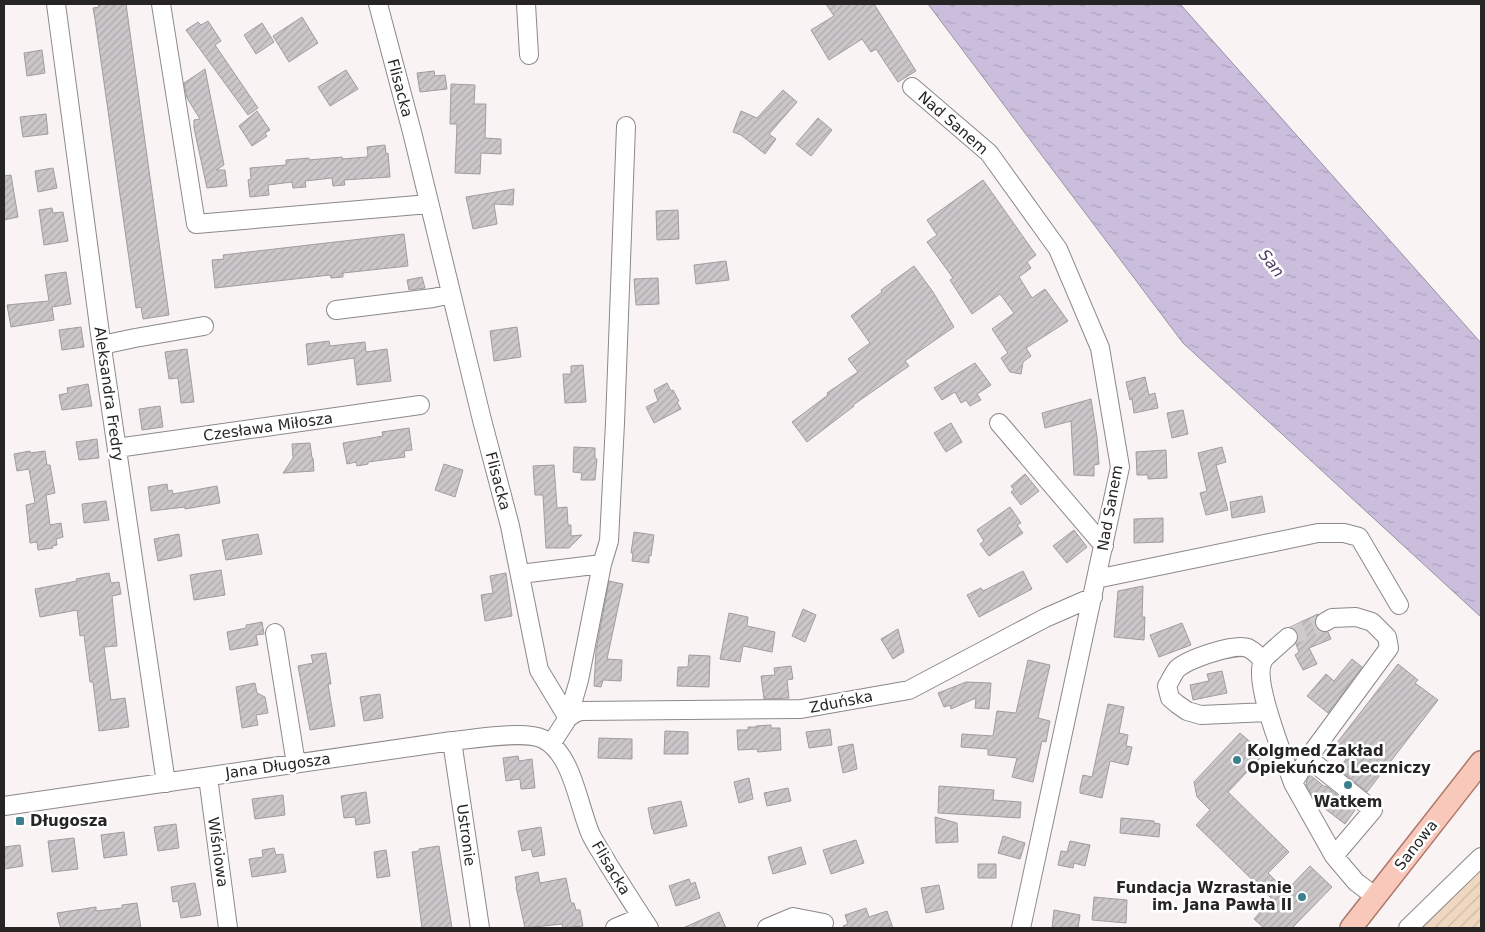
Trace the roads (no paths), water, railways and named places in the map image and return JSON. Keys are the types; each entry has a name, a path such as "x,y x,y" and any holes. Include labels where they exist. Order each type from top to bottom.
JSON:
{"main road":[{"name":"Sanowa","path":"1351,928 1481,762"}],"street":[{"name":"Aleksandra Fredry","path":"56,4 102,346 166,783"},
{"path":"161,4 196,224 429,204"},
{"name":"Flisacka","path":"378,4 510,526 539,670 568,718"},
{"path":"526,4 530,55"},
{"name":"Nad Sanem","path":"912,87 989,153 1058,249 1100,348 1120,467 1021,928"},
{"path":"551,744 568,718 579,680 602,564 610,541 626,126"},
{"path":"336,310 451,294"},
{"path":"102,346 135,338 204,326"},
{"name":"Czesława Miłosza","path":"117,448 420,405"},
{"path":"999,422 1104,546"},
{"path":"1096,580 1318,532 1344,533 1359,537 1399,605"},
{"path":"520,574 602,564"},
{"name":"Zduńska","path":"568,718 580,711 801,710 908,690 1045,618 1092,597"},
{"path":"1293,783 1308,758 1389,648 1387,637 1372,622 1356,617 1332,618 1325,622"},
{"path":"274,633 296,764"},
{"path":"1288,637 1263,661 1260,678 1268,712 1293,783 1334,856 1356,882 1376,897"},
{"path":"1263,661 1257,654 1247,648 1232,648 1194,660 1178,669 1168,686 1170,698 1187,711 1201,715 1268,712"},
{"name":"Jana Długosza","path":"4,806 452,741 522,734 543,739 551,744"},
{"name":"Ustronie","path":"452,741 480,928"},
{"name":"Flisacka","path":"551,744 568,768 591,835 645,923"},
{"path":"1308,758 1373,810 1334,856"},
{"name":"Wiśniowa","path":"208,777 228,928"},
{"path":"1408,928 1481,857"},
{"path":"767,928 793,917 824,923"},
{"path":"614,928 645,923"}],"water":[{"name":"San","path":"928,4 1180,4 1481,343 1481,617 1183,343"}],"tunnel":[{"path":"1288,637 1325,622"}],"place":[{"name":"Kolgmed Zakład Opiekuńczo Leczniczy","path":"1237,760"},
{"name":"Watkem","path":"1348,785"},
{"name":"Długosza","path":"20,821"},
{"name":"Fundacja Wzrastanie im. Jana Pawła II","path":"1302,897"}]}
